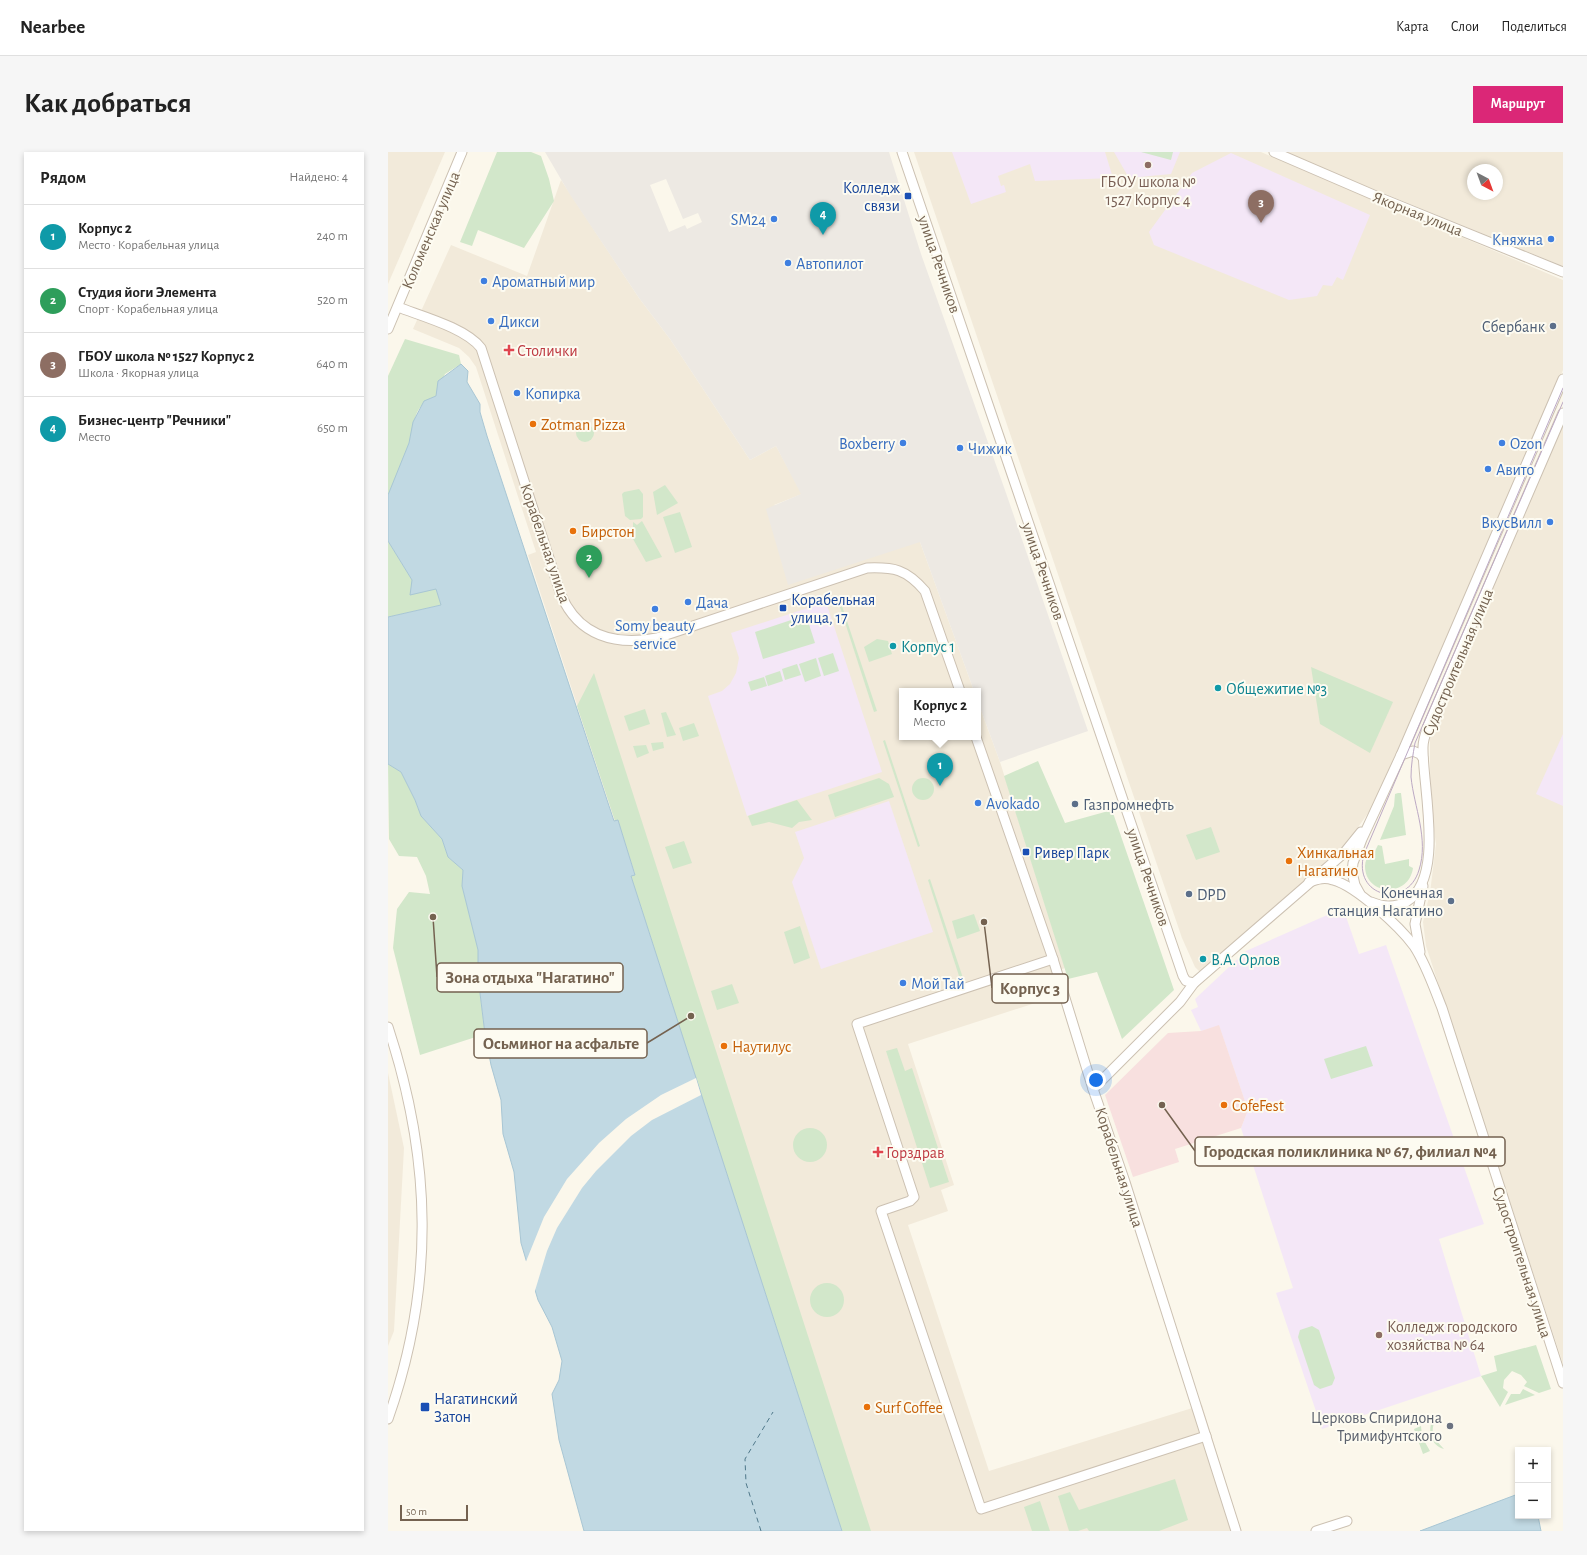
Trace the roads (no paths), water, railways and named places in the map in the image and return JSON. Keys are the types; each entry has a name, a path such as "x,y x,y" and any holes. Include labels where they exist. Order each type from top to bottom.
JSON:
{"street":[{"name":"Коломенская улица","path":"388,329 462,152"},
{"name":"улица Речников","path":"902,152 1183,976 1186,981 1194,982"},
{"name":"Якорная улица","path":"1274,152 1383,199 1563,272"},
{"name":"Корабельная улица","path":"398,307 464,333 481,348 560,595 572,613 585,627 602,636 621,641 640,641 657,638 867,568 887,567 902,571 915,579 924,591 959,688"},
{"name":"Судостроительная улица","path":"1372,816 1401,755 1563,379"},
{"name":"Судостроительная улица","path":"1364,898 1380,906 1390,907 1402,904 1411,899 1424,880 1428,856 1430,824 1423,758 1423,745 1428,726 1563,413"},
{"name":"Корабельная улица","path":"977,740 1053,958 1093,1089 1125,1182 1236,1531"},
{"path":"1401,755 1413,751 1423,758"},
{"path":"1093,1089 1180,1002 1194,982 1207,973 1309,882 1344,853 1358,837 1372,816"},
{"path":"1372,816 1353,863 1352,872 1355,885 1364,898 1406,937 1422,960"},
{"path":"1309,882 1322,878 1333,880 1364,898"},
{"path":"1422,960 1416,936 1416,924 1424,880"},
{"path":"1053,958 857,1024 914,1197 910,1201 882,1211 981,1509 1206,1436"},
{"name":"Судостроительная улица","path":"1422,960 1442,1008 1563,1382"},
{"path":"388,1027 411,1105 422,1186 423,1242 420,1289 413,1334 388,1419"},
{"path":"1316,1531 1347,1521"}],"water":[{"path":"461,364 468,371 467,382 480,404 480,412 487,436 614,821 618,820 635,875 631,876 842,1531 584,1531 559,1440 552,1394 559,1380 562,1361 552,1327 538,1300 521,1243 514,1172 503,1134 501,1100 491,1065 485,1034 478,977 478,950 462,886 463,870 448,857 442,839 421,816 401,772 388,764 388,617 441,605 436,589 410,595 412,580 388,541 388,495 409,443 413,422 424,401 436,396 438,381"},
{"path":"1515,1495 1515,1519 1539,1519 1541,1531 1420,1531"}],"tram line":[{"path":"1563,388 1364,854 1362,869 1366,880 1373,889 1382,893 1393,894 1404,890 1413,883 1419,870 1422,858 1422,835 1411,777 1415,743 1563,402"}],"place":[{"name":"ГБОУ школа № 1527 Корпус 4","path":"1148,165"},
{"name":"Колледж связи","path":"908,196"},
{"name":"SM24","path":"774,219"},
{"name":"ГБОУ школа № 1527 Корпус 2","path":"1261,223"},
{"name":"Бизнес-центр \"Речники\"","path":"823,235"},
{"name":"Княжна","path":"1551,239"},
{"name":"Автопилот","path":"788,263"},
{"name":"Ароматный мир","path":"484,281"},
{"name":"Дикси","path":"491,321"},
{"name":"Сбербанк","path":"1553,326"},
{"name":"Столички","path":"509,350"},
{"name":"Копирка","path":"517,393"},
{"name":"Zotman Pizza","path":"533,424"},
{"name":"Boxberry","path":"903,443"},
{"name":"Ozon","path":"1502,443"},
{"name":"Чижик","path":"960,448"},
{"name":"Авито","path":"1488,469"},
{"name":"ВкусВилл","path":"1550,522"},
{"name":"Бирстон","path":"573,531"},
{"name":"Студия йоги Элемента","path":"589,578"},
{"name":"Дача","path":"688,602"},
{"name":"Корабельная улица, 17","path":"783,608"},
{"name":"Somy beauty service","path":"655,609"},
{"name":"Корпус 1","path":"893,646"},
{"name":"Общежитие №3","path":"1218,688"},
{"name":"Корпус 2","path":"940,786"},
{"name":"Avokado","path":"978,803"},
{"name":"Газпромнефть","path":"1075,804"},
{"name":"Ривер Парк","path":"1026,852"},
{"name":"Хинкальная Нагатино","path":"1289,861"},
{"name":"DPD","path":"1189,894"},
{"name":"Конечная станция Нагатино","path":"1451,901"},
{"name":"Зона отдыха \"Нагатино\"","path":"433,917"},
{"name":"Корпус 3","path":"984,922"},
{"name":"В.А. Орлов","path":"1203,959"},
{"name":"Мой Тай","path":"903,983"},
{"name":"Осьминог на асфальте","path":"691,1016"},
{"name":"Наутилус","path":"724,1046"},
{"name":"Городская поликлиника № 67, филиал №4","path":"1162,1105"},
{"name":"CofeFest","path":"1224,1105"},
{"name":"Горздрав","path":"878,1152"},
{"name":"Колледж городского хозяйства № 64","path":"1379,1335"},
{"name":"Нагатинский Затон","path":"425,1407"},
{"name":"Surf Coffee","path":"867,1407"},
{"name":"Церковь Спиридона Тримифунтского","path":"1450,1426"}]}
